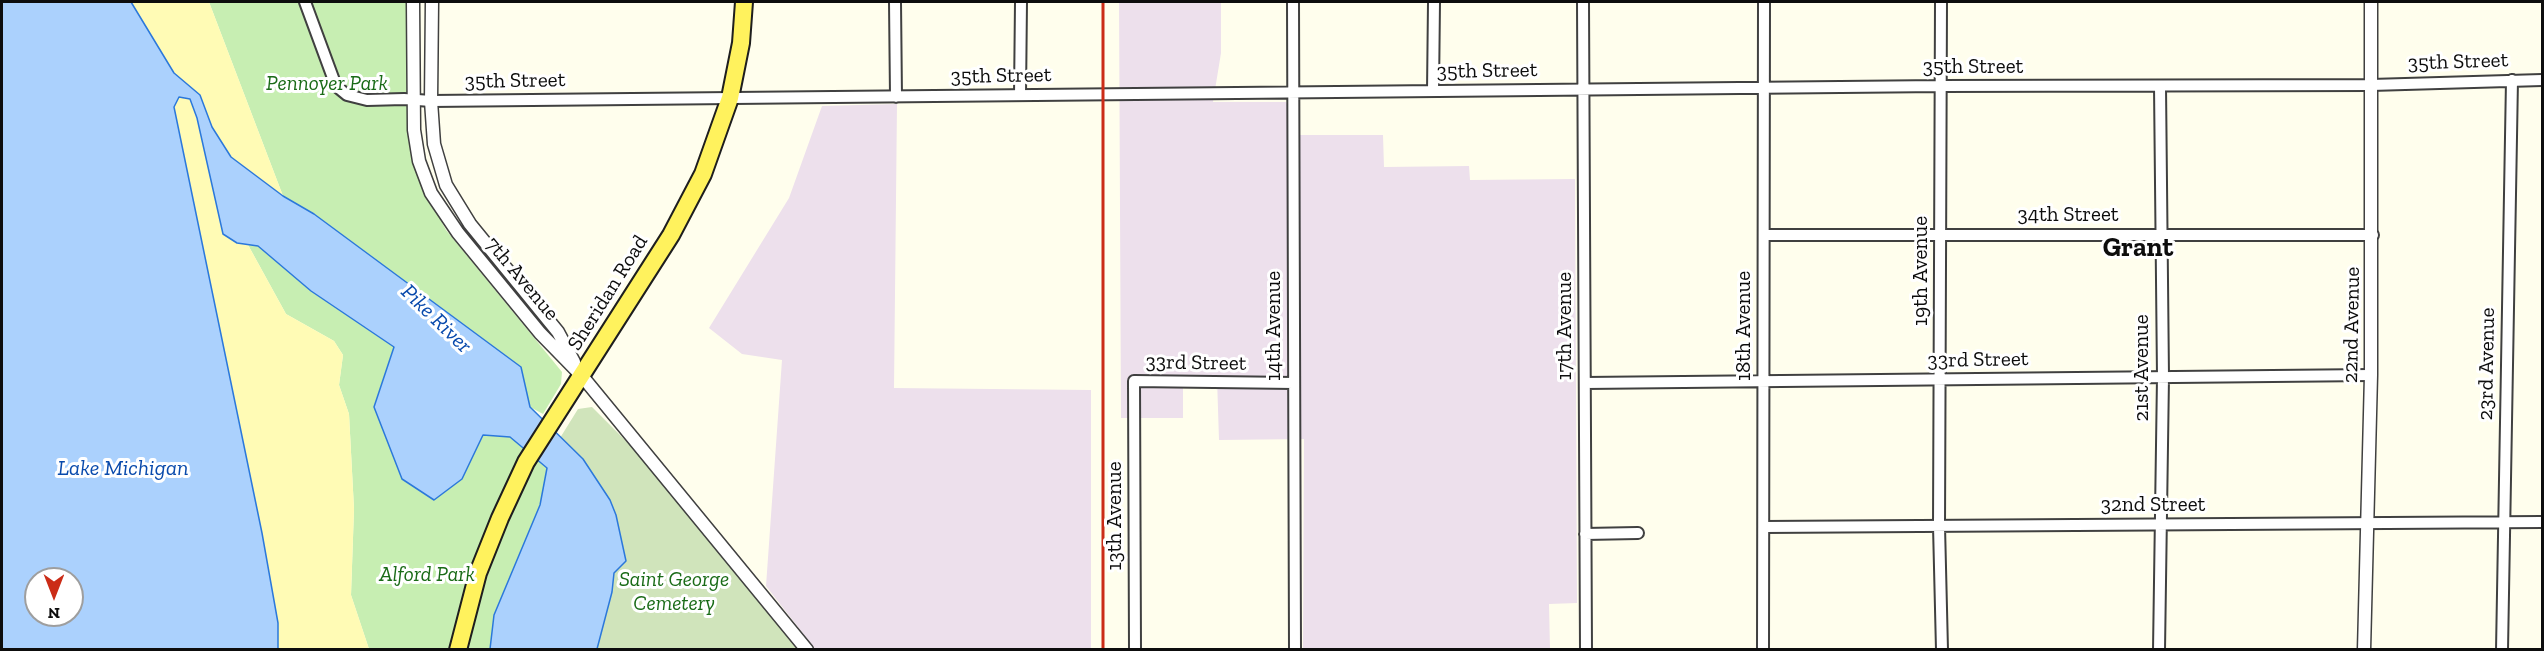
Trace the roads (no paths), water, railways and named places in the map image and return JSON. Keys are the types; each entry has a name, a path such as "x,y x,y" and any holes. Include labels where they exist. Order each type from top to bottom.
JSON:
{"main road":[{"name":"Sheridan Road","path":"582,376 671,235 703,174 730,98 741,43 744,2"},
{"path":"458,650 478,573 500,518 526,462 582,376"}],"street":[{"name":"35th Street","path":"305,2 332,79 341,91 367,100 1941,86 2371,85 2542,80"},
{"name":"7th Avenue","path":"413,2 413,100 419,161 432,193 458,233 540,333 582,376"},
{"name":"7th Avenue","path":"432,2 431,101 434,144 446,185 470,224 558,332 582,376"},
{"path":"895,2 896,97"},
{"path":"1020,95 1021,2"},
{"name":"14th Avenue","path":"1293,2 1295,650"},
{"path":"1433,91 1434,2"},
{"name":"17th Avenue","path":"1583,2 1586,650"},
{"name":"18th Avenue","path":"1763,650 1764,2"},
{"name":"19th Avenue","path":"1941,2 1939,526 1942,650"},
{"name":"22nd Avenue","path":"2364,650 2373,235 2371,2"},
{"name":"23rd Avenue","path":"2502,650 2512,80"},
{"name":"21st Avenue","path":"2159,650 2163,377 2160,86"},
{"name":"34th Street","path":"1764,235 2373,235"},
{"name":"33rd Street","path":"1584,383 2371,375"},
{"name":"Sheridan Road","path":"582,376 807,650"},
{"name":"33rd Street","path":"1134,381 1294,383"},
{"name":"13th Avenue","path":"1134,381 1135,650"},
{"name":"32nd Street","path":"1764,527 2542,522"},
{"path":"1585,534 1638,532"}],"water":[{"name":"Lake Michigan","path":"2,2 131,2 174,73 200,95 212,127 231,157 283,196 314,214 521,367 530,407 583,459 610,500 616,515 626,561 614,573 612,592 597,649 490,649 494,615 540,505 547,468 510,437 483,435 462,479 434,500 402,479 374,407 394,347 311,291 258,246 237,243 223,234 197,118 190,99 179,97 174,107 262,533 278,623 278,649 2,649"}],"railway":[{"path":"1103,2 1103,650"}],"district":[{"name":"Grant","path":"2138,248"}],"park label":[{"name":"Pennoyer Park","path":"327,84"},
{"name":"Alford Park","path":"427,575"},
{"name":"Saint George Cemetery","path":"674,592"}],"water label":[{"name":"Pike River","path":"436,319"}]}
